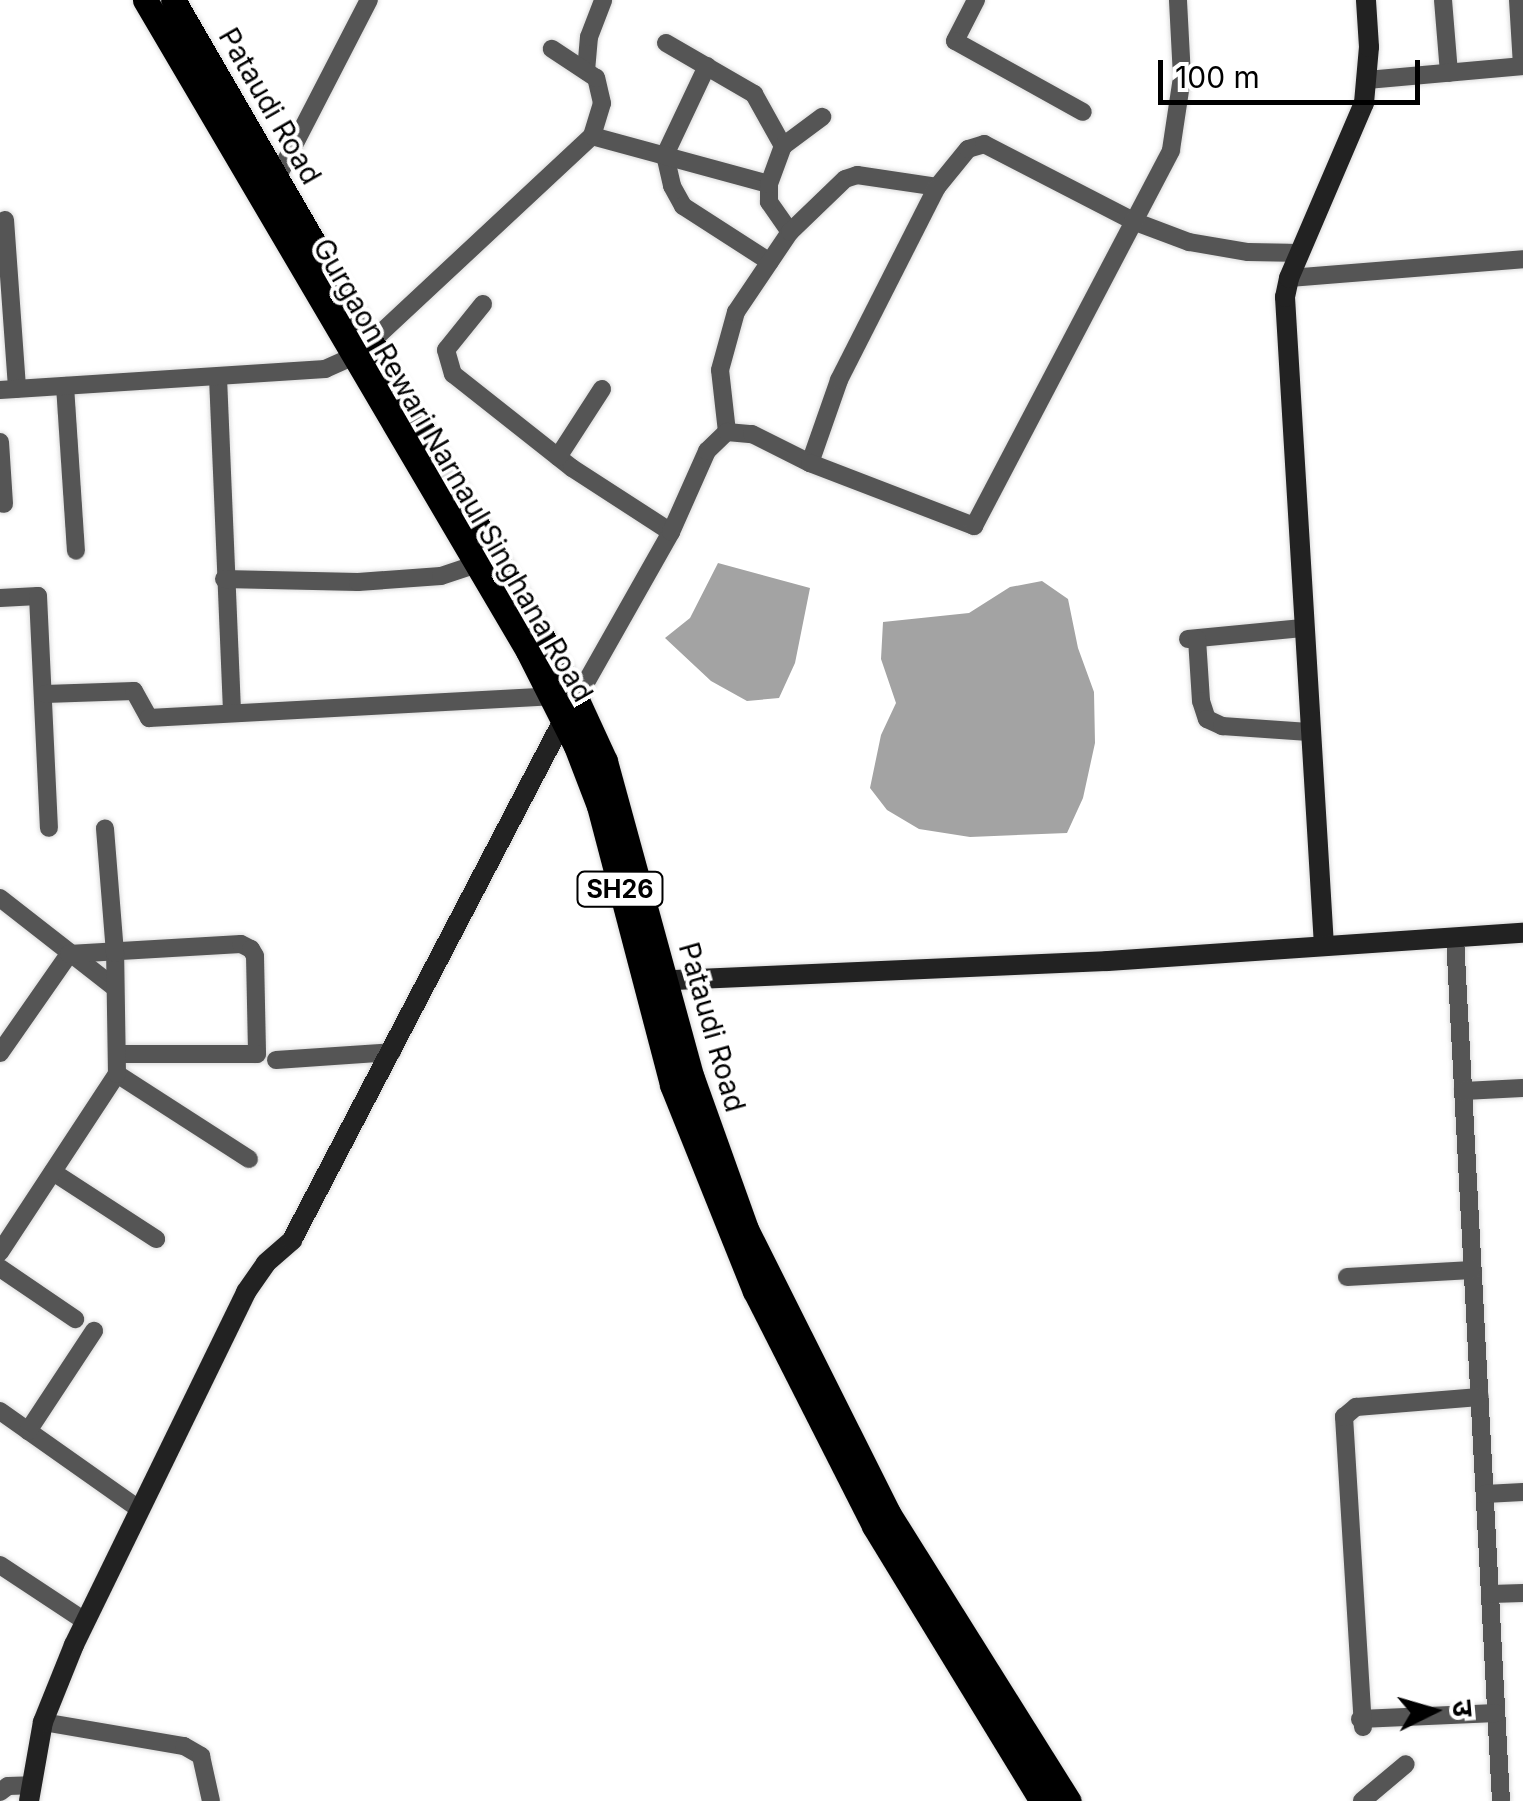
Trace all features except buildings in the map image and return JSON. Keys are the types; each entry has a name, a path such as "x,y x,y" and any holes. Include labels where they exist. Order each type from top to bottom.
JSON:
{"main road":[{"name":"Gurgaon Rewari Narnaul Singhana Road","path":"145,0 268,183 486,560 563,705 654,981 672,1085 754,1291 838,1462 923,1589 1042,1801"},
{"name":"Pataudi Road","path":"173,0 268,183"},
{"name":"SH26","path":"923,1589 1069,1801"}],"street":[{"path":"268,183 370,0"},
{"path":"586,71 588,37 603,0"},
{"path":"976,0 955,41 1084,112"},
{"path":"726,432 752,434 810,463 974,526 1171,150 1180,117 1178,0"},
{"path":"1324,946 1302,628 1286,296 1288,278 1364,102 1368,80 1366,0"},
{"path":"1444,0 1449,73"},
{"path":"1368,80 1522,66 1518,0"},
{"path":"666,42 761,101 783,146"},
{"path":"5,220 8,389 326,369 365,349 592,136 602,103 596,78 552,50"},
{"path":"706,66 665,155 672,186 684,206 770,262"},
{"path":"790,232 769,202 769,184 783,146 822,117"},
{"path":"592,136 769,184"},
{"path":"810,463 839,380 936,187 968,148 984,144 1133,221 1218,249 1299,253"},
{"path":"0,1792 8,1786 30,1793 42,1722 139,1509 246,1292 266,1263 292,1240 392,1052 563,705 671,532 707,451 726,432 722,352 736,312 790,232 845,180 857,175 936,187"},
{"path":"1288,278 1523,259"},
{"path":"483,304 446,350 453,374 558,457 671,532"},
{"path":"218,377 232,712"},
{"path":"65,386 76,551"},
{"path":"558,457 602,388"},
{"path":"0,442 4,504"},
{"path":"224,579 358,582 441,576 486,560"},
{"path":"0,598 38,596 47,730 42,742 50,828"},
{"path":"1302,628 1191,639 1207,719 1222,726 1309,732"},
{"path":"45,694 134,691 149,718 232,712 563,705"},
{"path":"0,1252 117,1074 115,953 105,828"},
{"path":"0,898 115,988"},
{"path":"654,981 1523,934"},
{"path":"1455,938 1502,1801"},
{"path":"69,954 242,944 255,956 258,1054 118,1054"},
{"path":"2,1044 69,954"},
{"path":"276,1060 392,1052"},
{"path":"117,1074 249,1159"},
{"path":"1463,1091 1523,1088"},
{"path":"53,1172 156,1238"},
{"path":"0,1268 75,1318"},
{"path":"1346,1277 1472,1270"},
{"path":"28,1430 94,1330"},
{"path":"1480,1396 1356,1407 1344,1417 1361,1723 1496,1712"},
{"path":"0,1411 139,1509"},
{"path":"1485,1494 1523,1492"},
{"path":"0,1565 86,1622"},
{"path":"1491,1594 1523,1593"},
{"path":"42,1722 184,1746 202,1756 211,1801"},
{"path":"1362,1801 1406,1764"}],"shaded area":[{"path":"718,563 810,588 795,663 779,698 747,701 711,681 665,638 690,618"},
{"path":"1042,581 1068,599 1078,648 1094,692 1095,743 1083,798 1067,833 970,837 919,829 887,810 870,788 881,735 896,703 881,659 883,622 969,613 1010,587"}]}
